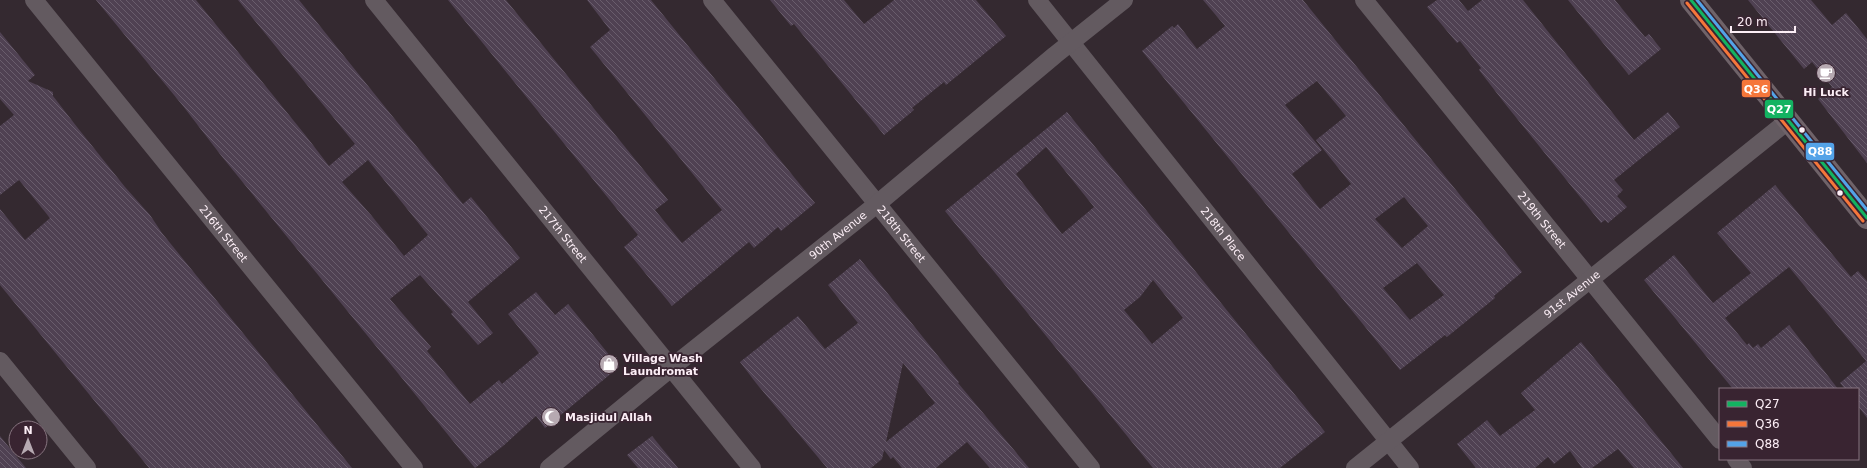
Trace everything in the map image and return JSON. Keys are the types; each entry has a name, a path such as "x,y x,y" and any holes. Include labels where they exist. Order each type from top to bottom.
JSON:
{"main road":[{"path":"1692,0 1865,211"}],"street":[{"name":"216th Street","path":"34,0 414,468"},
{"name":"217th Street","path":"374,0 752,468"},
{"name":"218th Street","path":"712,0 1091,468"},
{"name":"218th Place","path":"1037,0 1072,41 1410,468"},
{"name":"90th Avenue","path":"549,468 671,368 877,204 1072,41 1124,0"},
{"name":"219th Street","path":"1364,0 1719,439"},
{"name":"91st Avenue","path":"1355,468 1789,120"},
{"path":"0,361 87,468"},
{"path":"1737,460 1743,468"}],"building":[{"path":"96,0 196,0 329,166 355,144 238,0 299,0 463,204 471,197 520,258 468,302 493,333 478,345 451,314 453,312 420,275 390,299 431,347 427,351 470,404 499,380 502,384 539,353 508,314 536,292 555,315 568,304 619,367 545,428 536,416 503,446 475,468 223,158 183,106","holes":["368,160 428,235 404,256 342,182"]},
{"path":"448,0 506,0 668,200 655,210 682,243 722,210 590,47 610,30 587,0 651,0 815,203 781,231 778,227 754,248 749,242 672,306 624,247 638,235"},
{"path":"770,0 844,0 864,24 894,0 976,0 1006,36 946,85 944,82 912,108 914,110 884,135 794,24 791,26"},
{"path":"1203,0 1303,0 1522,272 1494,296 1495,298 1447,337 1445,335 1400,370 1142,51 1172,26 1174,28 1178,24 1197,49 1225,26","holes":["1317,81 1346,116 1316,140 1351,184 1320,209 1292,174 1322,150 1285,105","1404,197 1428,226 1402,248 1375,219","1417,263 1444,295 1410,320 1383,288"]},
{"path":"1437,0 1459,0 1468,11 1482,0 1523,0 1634,140 1668,112 1680,127 1614,180 1623,190 1617,196 1627,207 1608,223 1605,220 1601,223 1506,105 1479,70 1481,68 1460,41 1457,43 1427,7"},
{"path":"1568,0 1615,0 1645,37 1649,34 1661,49 1629,75"},
{"path":"1748,0 1811,0 1832,25 1846,13 1867,39 1867,163 1818,99 1832,87 1812,62 1804,69"},
{"path":"0,32 35,75 28,81 53,92 53,96 77,127 125,187 150,215 162,233 352,468 149,468 0,285 0,209 25,240 50,218 19,180 0,195 0,126 14,115 0,99"},
{"path":"1067,112 1325,432 1280,468 1153,468 945,211","holes":["1046,147 1094,207 1062,234 1016,174","1153,280 1183,318 1152,344 1124,310 1140,297"]},
{"path":"1775,185 1851,277 1858,271 1867,281 1867,418 1859,407 1859,388 1844,388 1840,383 1866,361 1789,267 1725,318 1747,345 1749,343 1753,348 1758,344 1761,348 1789,325 1837,388 1732,388 1644,280 1674,255 1713,303 1751,273 1717,233"},
{"path":"860,259 959,382 958,383 1029,468 990,468 967,442 936,468 902,468 893,457 891,459 884,450 882,459 871,468 827,468 740,362 798,316 825,349 858,323 828,285","holes":["903,363 935,403 886,442"]},
{"path":"1581,342 1683,468 1634,468 1618,449 1592,468 1582,468 1570,451 1554,464 1548,457 1535,468 1476,468 1457,444 1487,420 1500,436 1535,410 1521,393"},
{"path":"0,436 8,446 8,460 20,460 26,468 0,468"},
{"path":"652,436 678,468 638,468 627,455"}],"transit line":[{"name":"Q27","path":"1691,0 1867,218"},
{"name":"Q88","path":"1697,0 1867,210"},
{"name":"Q36","path":"1687,3 1863,221"}],"place":[{"name":"Hi Luck","path":"1826,73"},
{"name":"Village Wash Laundromat","path":"609,364"},
{"name":"Masjidul Allah","path":"551,417"}]}
